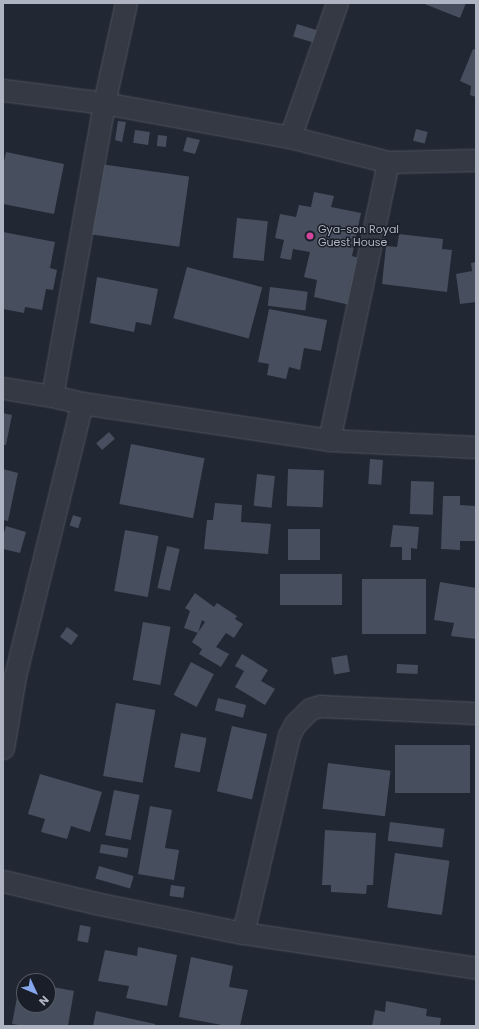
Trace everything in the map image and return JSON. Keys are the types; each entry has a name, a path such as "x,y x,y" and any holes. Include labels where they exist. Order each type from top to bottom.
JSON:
{"street":[{"path":"52,396 104,103 126,3"},
{"path":"290,137 337,3"},
{"path":"3,90 104,103 290,137 388,162 476,160"},
{"path":"329,440 388,162"},
{"path":"3,388 52,396 82,403 329,440 476,447"},
{"path":"3,748 9,675 82,403"},
{"path":"243,933 289,734 295,724 310,709 320,706 476,713"},
{"path":"3,881 95,904 243,933 476,968"}],"building":[{"path":"422,3 466,3 460,18"},
{"path":"297,24 317,30 313,43 293,36"},
{"path":"473,49 476,50 476,97 470,95 471,86 460,81"},
{"path":"118,121 126,122 122,142 115,140"},
{"path":"416,129 428,132 425,144 413,141"},
{"path":"135,130 150,132 148,145 133,143"},
{"path":"158,135 167,136 166,147 157,146"},
{"path":"187,137 200,140 195,154 183,151"},
{"path":"6,152 64,164 54,214 3,204 3,166"},
{"path":"100,164 189,177 179,247 90,234"},
{"path":"314,192 334,196 331,207 361,213 352,256 359,258 350,305 314,297 317,280 304,277 310,252 293,249 291,260 280,258 284,240 275,238 280,214 296,217 299,205 311,207"},
{"path":"237,218 268,221 264,261 233,258"},
{"path":"3,232 55,242 50,268 57,270 53,290 46,289 42,310 25,307 24,313 3,309"},
{"path":"399,234 443,239 442,249 452,250 447,292 382,284 386,246 397,247"},
{"path":"476,262 476,302 460,304 456,274 472,271 471,263"},
{"path":"187,267 262,287 249,338 173,318"},
{"path":"97,277 158,289 151,325 136,322 134,332 90,323"},
{"path":"270,287 308,292 305,310 268,306"},
{"path":"269,309 327,320 321,351 304,348 300,370 289,367 286,379 267,375 269,364 258,362"},
{"path":"3,413 12,415 6,445 3,445"},
{"path":"109,432 115,439 102,450 96,443"},
{"path":"131,444 205,458 193,518 119,504"},
{"path":"370,459 383,460 381,485 368,484"},
{"path":"3,469 18,473 8,521 3,520"},
{"path":"288,469 324,470 323,507 287,506"},
{"path":"257,474 275,476 272,508 254,506"},
{"path":"411,481 434,482 433,515 410,514"},
{"path":"443,496 460,496 460,505 476,506 476,541 460,541 460,550 441,549"},
{"path":"215,503 242,505 241,522 271,524 268,554 204,549 207,520 213,520"},
{"path":"73,515 82,518 78,528 70,525"},
{"path":"393,525 419,527 417,549 411,548 411,560 402,560 402,547 390,547"},
{"path":"6,526 26,532 20,553 3,549 3,536"},
{"path":"288,529 320,529 320,560 288,560"},
{"path":"125,530 158,536 148,597 114,591"},
{"path":"167,546 180,549 170,591 157,588"},
{"path":"280,574 342,574 342,605 280,605"},
{"path":"362,579 426,579 426,634 362,634"},
{"path":"440,582 476,588 476,639 451,636 454,623 434,620"},
{"path":"195,593 214,607 217,603 237,616 235,619 243,624 234,638 226,633 216,647 229,654 221,667 199,654 202,649 192,642 198,633 184,628 190,611 185,608","holes":["202,620 205,622 198,632"]},
{"path":"143,622 171,627 160,685 133,680"},
{"path":"67,627 78,635 71,645 60,637"},
{"path":"242,654 268,670 261,681 275,689 265,705 235,687 244,671 235,666"},
{"path":"347,655 350,672 334,675 331,658"},
{"path":"191,662 214,674 197,707 174,695"},
{"path":"397,664 418,665 418,674 397,673"},
{"path":"218,698 246,705 243,718 215,711"},
{"path":"116,703 155,710 143,783 103,776"},
{"path":"232,726 267,734 252,799 217,791"},
{"path":"181,733 207,738 200,772 174,767"},
{"path":"395,745 470,745 470,793 395,793"},
{"path":"328,763 391,771 385,816 322,809"},
{"path":"40,774 102,792 90,832 71,826 67,839 41,832 45,819 28,814"},
{"path":"114,790 140,795 131,840 105,835"},
{"path":"150,806 172,810 165,848 179,850 174,880 138,874"},
{"path":"390,822 445,829 442,848 388,841"},
{"path":"325,830 376,833 373,885 367,885 366,894 331,892 331,885 322,885"},
{"path":"101,844 129,849 127,858 99,853"},
{"path":"395,853 449,861 442,915 387,907"},
{"path":"99,866 134,876 130,888 95,878"},
{"path":"171,885 185,887 183,898 169,896"},
{"path":"80,925 91,927 88,943 77,941"},
{"path":"138,947 177,955 167,1006 126,998 129,986 98,981 105,950 137,956"},
{"path":"191,957 233,966 229,987 248,990 240,1026 227,1026 179,1017"},
{"path":"56,988 74,991 68,1026 25,1026 12,1024 16,1002 16,1013 56,1013"},
{"path":"386,1001 427,1009 426,1016 441,1018 440,1026 372,1026 375,1010 385,1012"},
{"path":"96,1011 155,1024 155,1026 93,1026"}],"place":[{"name":"Gya-son Royal Guest House","path":"310,236"}]}
